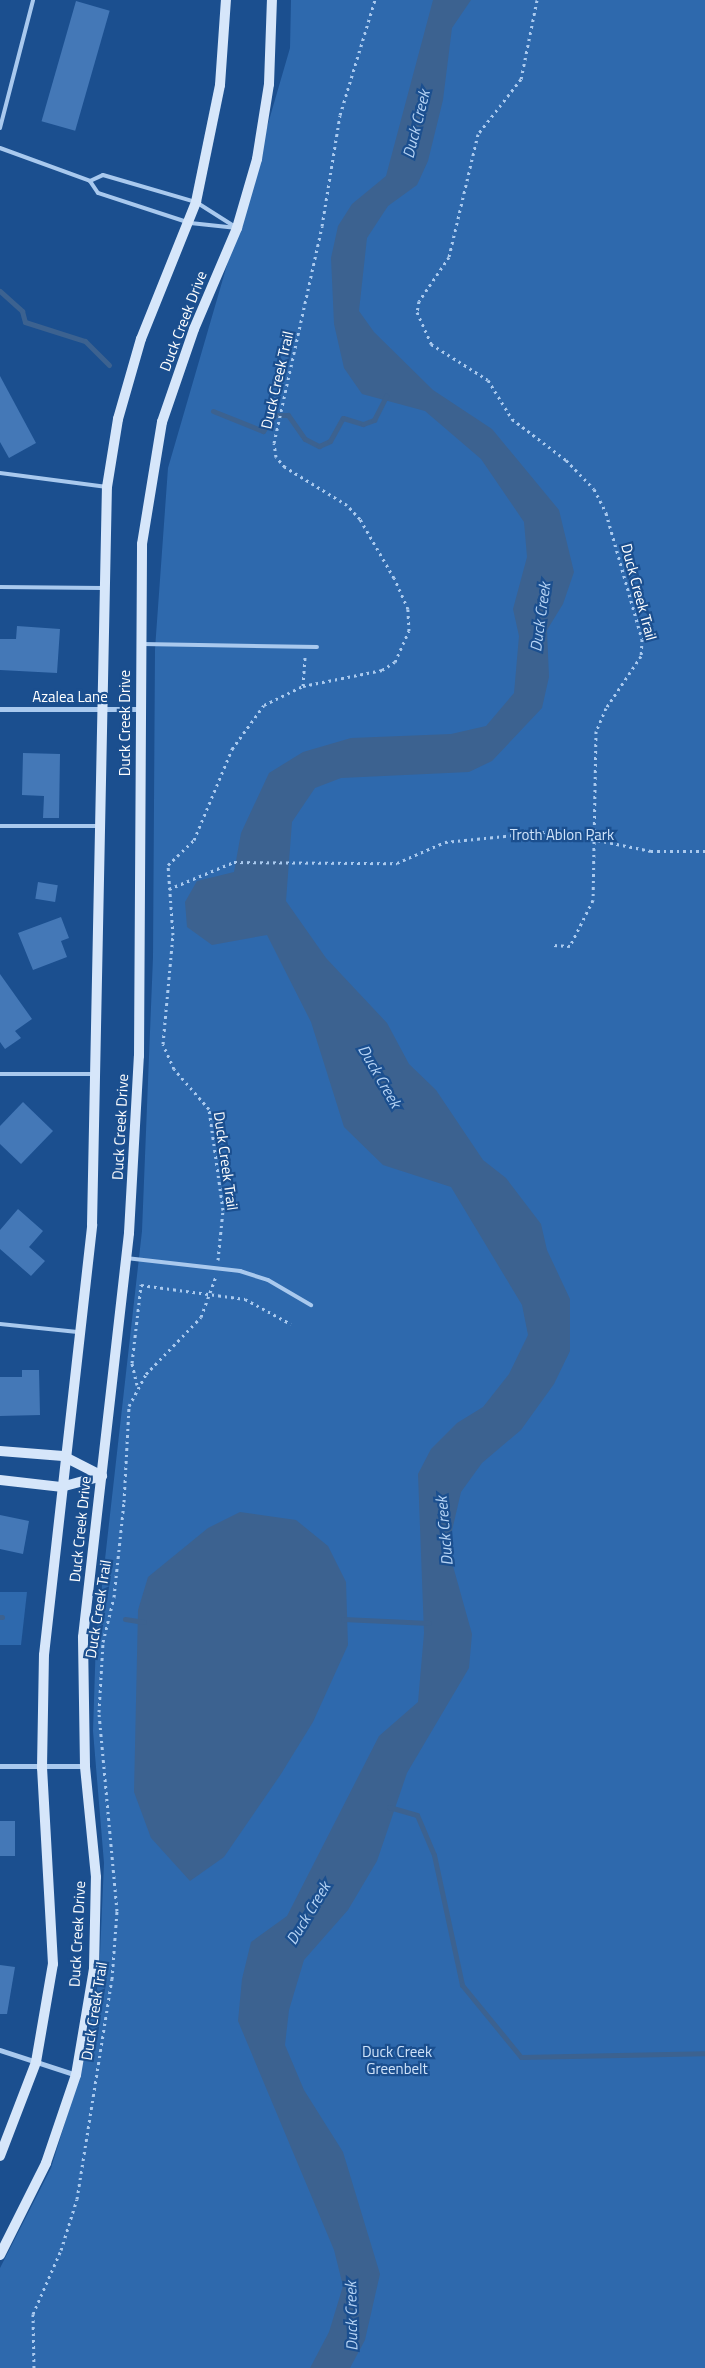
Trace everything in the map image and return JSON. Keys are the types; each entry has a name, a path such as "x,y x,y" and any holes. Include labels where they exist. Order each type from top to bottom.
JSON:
{"main road":[{"name":"Duck Creek Drive","path":"0,2156 36,2062 53,1964 42,1768 44,1654 63,1456 92,1225 97,1074 101,709 106,588 107,487 118,419 141,338 190,224 196,202 220,85 226,0"},
{"name":"Duck Creek Drive","path":"0,2256 46,2163 76,2075 94,1969 96,1877 85,1766 83,1638 126,1258 139,1056 142,544 162,422 194,329 237,228 257,159 267,102 272,0"},
{"path":"0,1451 63,1456 102,1476"},
{"path":"0,1480 61,1486 102,1476"}],"street":[{"name":"Azalea Lane","path":"0,709 140,709"},
{"path":"0,1766 42,1768 85,1766"},
{"path":"0,2050 76,2075"}],"lane":[{"path":"0,128 33,0"},
{"path":"0,148 90,181 98,193 190,224 237,228"},
{"path":"90,181 103,175 196,202 237,228"},
{"path":"0,472 107,487"},
{"path":"0,587 106,588"},
{"path":"140,644 317,647"},
{"path":"0,826 101,826"},
{"path":"0,1074 97,1074"},
{"path":"126,1258 217,1266 268,1280 311,1305"},
{"path":"0,1324 80,1332"}],"path":[{"name":"Duck Creek Trail","path":"34,2368 34,2314 77,2198 112,1979 117,1911 101,1761 100,1693 103,1642 114,1597 130,1406 138,1386 189,1332 214,1292 223,1210 209,1109 174,1069 163,1044 173,944 168,865 197,834 232,749 254,716 279,695 303,686 382,670 395,662 409,631 408,609 360,519 347,505 285,467 276,457 277,432 322,226 340,115 375,0"},
{"name":"Duck Creek Trail","path":"537,0 521,79 478,134 449,257 419,301 417,312 431,344 488,380 512,419 576,469 606,513 643,647 596,731 596,840 593,900 570,946 553,945"},
{"path":"303,686 305,647"},
{"path":"169,889 234,862 397,863 445,842 553,831 658,851 705,850"},
{"path":"138,1386 132,1364 141,1285 214,1292 246,1298 292,1324"}],"green space":[{"name":"Duck Creek Greenbelt","path":"291,0 705,0 705,2368 0,2368 0,2268 51,2168 80,2074 99,1978 104,1863 93,1731 96,1639 142,1231 153,957 155,649 168,468 290,48"},
{"path":"0,1592 27,1592 21,1645 0,1645"}],"water":[{"name":"Duck Creek","path":"433,0 471,0 452,28 443,100 428,161 417,185 388,206 367,238 359,311 374,332 433,390 492,429 559,510 574,572 563,604 547,630 549,677 542,708 492,761 469,772 341,778 315,788 292,822 286,901 326,958 387,1023 409,1064 436,1090 483,1160 506,1178 541,1224 547,1250 570,1299 570,1351 554,1384 521,1430 482,1463 461,1492 448,1548 472,1634 469,1668 407,1773 377,1861 348,1910 304,1960 289,2010 285,2045 304,2090 343,2152 380,2274 365,2340 350,2368 310,2368 329,2332 343,2286 334,2250 238,2021 242,1979 251,1942 287,1916 379,1736 418,1702 424,1633 418,1474 431,1449 457,1423 483,1407 509,1374 528,1335 522,1305 451,1187 383,1165 344,1127 311,1022 267,935 212,945 187,927 185,902 197,881 234,872 241,833 269,773 303,752 351,738 451,734 486,726 514,693 519,636 513,609 527,557 524,522 481,459 425,411 362,394 344,368 334,324 331,258 338,226 352,204 386,176"},
{"path":"240,1512 296,1520 328,1546 346,1582 348,1645 313,1722 281,1774 224,1857 190,1881 151,1838 134,1792 138,1610 148,1577 208,1528"}],"building":[{"path":"76,1 110,11 75,131 42,121"},
{"path":"0,376 36,443 9,458 0,442"},
{"path":"17,626 60,629 57,673 0,670 0,639 16,639"},
{"path":"23,753 60,754 59,818 43,818 44,796 22,795"},
{"path":"38,882 58,885 55,902 35,899"},
{"path":"61,917 69,938 61,941 67,957 33,970 18,933"},
{"path":"0,974 32,1019 15,1031 21,1038 5,1049 0,1042"},
{"path":"23,1102 53,1131 21,1164 0,1144 0,1126"},
{"path":"18,1209 43,1231 29,1247 45,1261 31,1276 0,1249 0,1230"},
{"path":"22,1370 39,1370 40,1415 0,1416 0,1377 22,1377"},
{"path":"0,1515 29,1521 23,1554 0,1549"},
{"path":"0,1821 15,1821 15,1856 0,1856"},
{"path":"0,1965 15,1967 7,2014 0,2014"}],"waterway":[{"path":"0,291 22,311 25,322 85,341 109,365"},
{"path":"213,411 263,431 275,415 288,415 305,439 319,446 330,441 343,418 363,424 374,420 386,396"},
{"path":"125,1619 144,1622"},
{"path":"343,1619 429,1623"},
{"path":"389,1807 417,1815 434,1855 462,1985 521,2057 705,2053"}],"park label":[{"name":"Troth Ablon Park","path":"562,835"}]}
